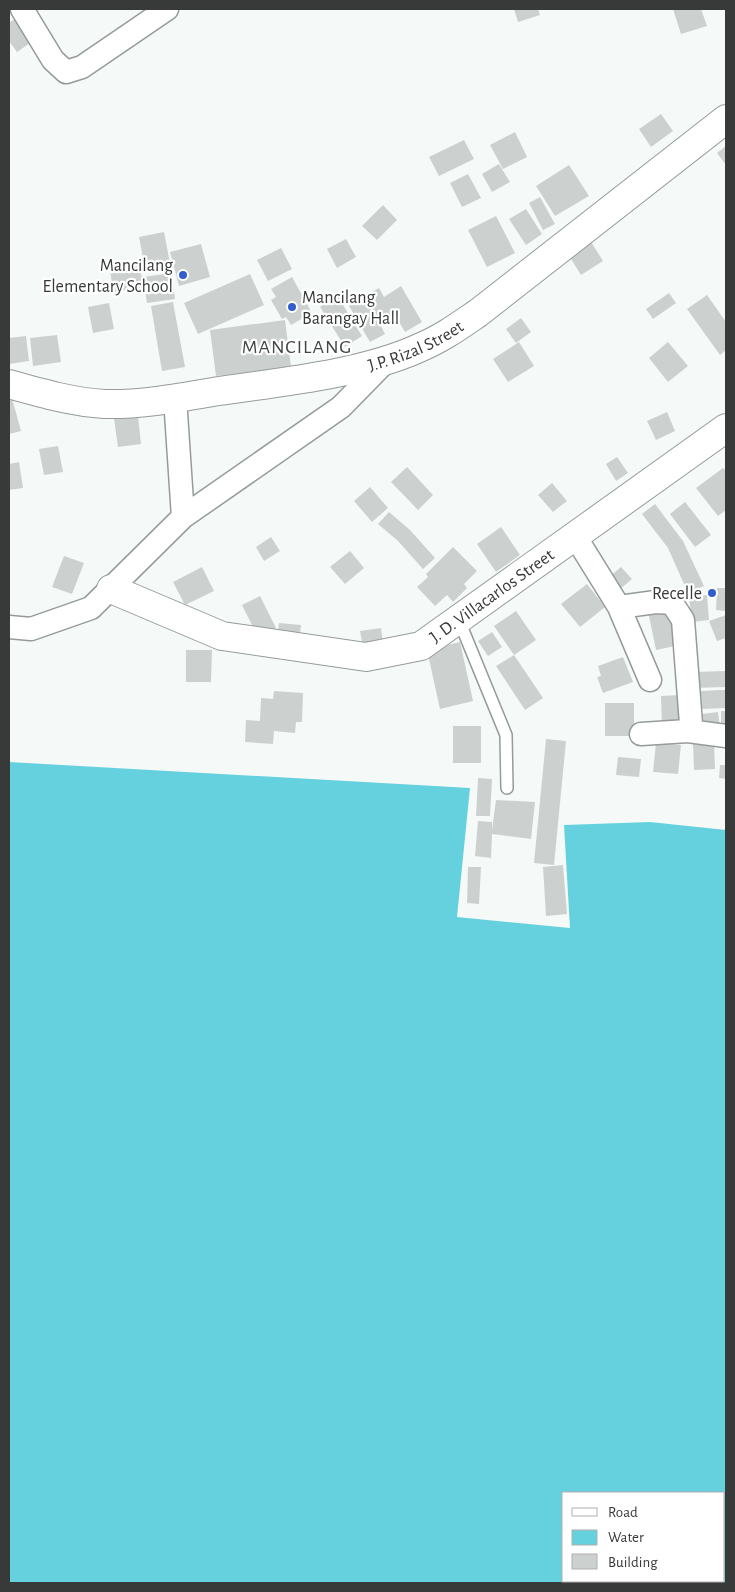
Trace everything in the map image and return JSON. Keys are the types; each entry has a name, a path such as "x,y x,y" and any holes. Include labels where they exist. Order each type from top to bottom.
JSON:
{"main road":[{"name":"J.P. Rizal Street","path":"9,384 64,399 106,404 175,398 345,371 418,349 444,336 478,313 726,119"},
{"name":"J. D. Villacarlos Street","path":"111,589 222,636 366,657 421,646 726,428"}],"street":[{"path":"22,9 53,60 66,72 82,67 167,9"},
{"path":"9,627 31,629 91,608 183,517 341,407 388,359"},
{"path":"175,398 183,517"},
{"path":"575,536 619,607 650,680"},
{"path":"619,607 656,602 672,603 678,608 683,620 691,724 688,731"},
{"path":"641,734 688,731 726,736"}],"lane":[{"path":"458,618 506,735 507,788"}],"water":[{"path":"9,762 470,788 457,917 570,928 564,825 650,822 726,830 726,1583 9,1583"}],"building":[{"path":"514,9 538,9 540,15 518,22"},
{"path":"673,9 701,9 707,26 681,34"},
{"path":"16,18 33,41 17,52 9,41 9,23"},
{"path":"661,114 673,131 651,147 639,129"},
{"path":"515,132 527,157 503,169 490,145"},
{"path":"464,140 474,159 439,176 429,157"},
{"path":"726,146 726,165 717,153"},
{"path":"499,164 510,182 492,192 482,174"},
{"path":"569,165 589,196 555,216 536,186"},
{"path":"468,174 481,198 462,207 450,183"},
{"path":"540,197 555,224 543,230 529,203"},
{"path":"383,205 397,220 377,240 362,226"},
{"path":"526,209 542,234 526,245 509,219"},
{"path":"496,216 515,253 487,267 468,230"},
{"path":"164,232 170,263 145,268 139,237"},
{"path":"588,237 603,261 581,275 566,251"},
{"path":"346,239 356,257 337,268 327,249"},
{"path":"201,244 210,277 179,286 170,252"},
{"path":"281,248 292,269 268,281 257,260"},
{"path":"140,265 143,287 113,292 110,269"},
{"path":"172,273 175,299 147,303 143,277"},
{"path":"250,274 264,305 198,334 184,303"},
{"name":"Mancilang Barangay Hall","path":"292,277 312,313 291,325 286,317 282,319 271,300 276,297 271,289"},
{"path":"401,286 422,322 405,332 395,315 380,324 385,334 370,342 349,306 379,288 384,297"},
{"path":"669,293 676,303 653,319 646,309"},
{"path":"337,295 362,336 345,347 320,307"},
{"path":"707,295 726,322 726,350 720,355 687,309"},
{"path":"173,302 185,367 162,371 151,306"},
{"path":"109,303 114,329 93,333 88,307"},
{"path":"521,318 531,332 516,343 506,329"},
{"path":"285,320 291,367 216,376 210,330"},
{"path":"57,335 61,362 33,366 30,338"},
{"path":"26,336 29,361 9,364 9,338"},
{"path":"519,342 534,366 508,382 493,359"},
{"path":"668,342 688,366 668,382 649,358"},
{"path":"12,398 21,431 9,434 9,399"},
{"path":"667,412 675,431 656,440 647,421"},
{"path":"138,416 141,444 118,447 114,419"},
{"path":"58,446 63,472 44,475 39,449"},
{"path":"617,457 628,473 616,481 606,464"},
{"path":"19,462 23,488 9,490 9,464"},
{"path":"407,467 433,495 418,510 391,482"},
{"path":"723,468 726,471 726,510 718,516 696,488"},
{"path":"552,483 567,501 553,512 538,495"},
{"path":"370,487 388,508 372,522 354,501"},
{"path":"685,502 711,535 695,547 670,514"},
{"path":"655,504 683,541 704,586 688,593 668,548 642,514"},
{"path":"389,512 410,530 435,558 423,569 398,541 378,524"},
{"path":"501,527 520,555 496,572 477,544"},
{"path":"271,537 280,551 264,561 256,547"},
{"path":"453,547 477,571 464,584 467,588 453,602 447,595 435,606 417,587 428,577 426,574"},
{"path":"350,551 364,568 345,584 330,567"},
{"path":"64,556 84,563 72,594 52,587"},
{"path":"202,567 214,591 185,605 173,582"},
{"path":"621,567 632,579 620,589 609,577"},
{"path":"587,584 605,607 580,627 561,604"},
{"path":"717,588 726,588 726,611 716,610"},
{"path":"707,595 709,620 692,622 689,597"},
{"path":"260,596 276,628 258,637 242,605"},
{"path":"672,606 680,645 656,650 648,611"},
{"path":"516,611 536,640 514,655 494,626"},
{"path":"726,615 726,638 717,641 709,621"},
{"path":"279,623 301,625 299,642 277,640"},
{"path":"381,628 383,644 363,647 360,631"},
{"path":"492,632 502,647 488,656 478,641"},
{"path":"460,642 473,701 440,709 427,650"},
{"path":"186,650 212,650 211,682 186,682"},
{"path":"514,655 543,698 525,710 496,666"},
{"path":"623,657 633,682 603,693 597,677 601,676 598,666"},
{"path":"726,671 726,687 693,688 692,672"},
{"path":"726,690 726,708 702,709 701,691"},
{"path":"274,691 303,693 302,722 296,722 295,733 274,731 273,744 245,742 246,720 260,721 261,698 273,699"},
{"path":"680,695 681,727 662,728 661,696"},
{"path":"605,703 634,703 634,736 605,736"},
{"path":"721,711 726,711 726,733 721,733"},
{"path":"718,712 720,728 703,730 701,714"},
{"path":"453,726 481,726 481,763 453,763"},
{"path":"546,739 566,741 554,865 534,863"},
{"path":"714,742 715,769 694,770 693,743"},
{"path":"656,743 681,745 678,774 653,772"},
{"path":"618,757 641,759 639,777 616,775"},
{"path":"720,765 726,765 726,779 719,778"},
{"path":"478,778 492,779 490,816 476,816"},
{"path":"496,800 535,802 531,839 492,834 491,858 475,856 478,821 492,822 492,830"},
{"path":"563,865 567,914 546,916 543,867"},
{"path":"468,867 481,867 479,904 467,903"}],"place":[{"name":"Mancilang Elementary School","path":"183,275"},
{"name":"Mancilang Barangay Hall","path":"292,307"},
{"name":"Recelle","path":"712,593"}],"district":[{"name":"MANCILANG","path":"297,346"}]}
